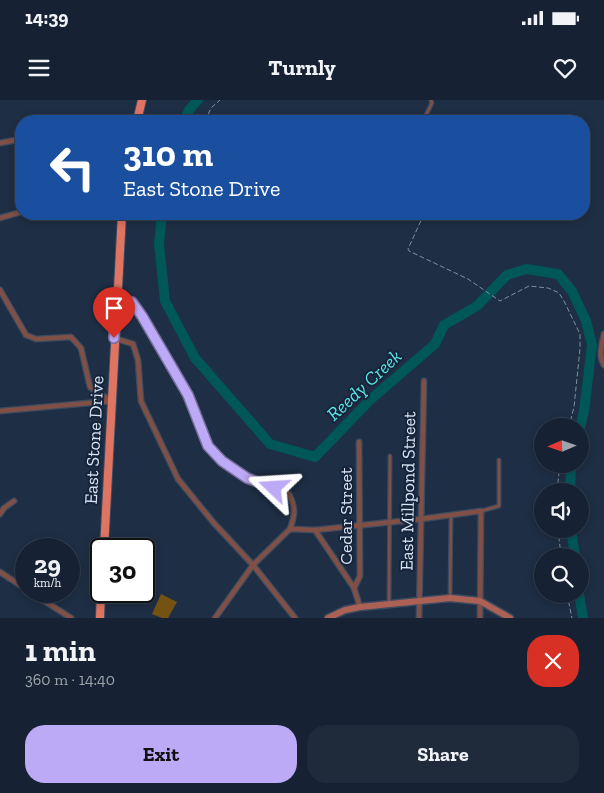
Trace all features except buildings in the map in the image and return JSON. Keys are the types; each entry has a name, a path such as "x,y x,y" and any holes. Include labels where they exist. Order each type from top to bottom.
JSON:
{"highway":[{"path":"138,115 142,100"},
{"name":"East Stone Drive","path":"105,538 122,220"},
{"path":"100,618 101,603"}],"main road":[{"path":"328,618 345,610 360,607 450,598 480,602 510,618"}],"street":[{"path":"0,143 15,140"},
{"path":"0,218 15,214"},
{"path":"0,290 26,335 36,340 71,337 81,348 90,387 111,401"},
{"path":"116,298 132,302 142,316 188,395 208,446 222,461 247,478 289,494 294,504 295,515 290,529 253,565 215,618"},
{"path":"604,334 601,355 604,365"},
{"path":"114,338 133,344 138,360 141,401 178,479 213,522 253,565 295,618"},
{"name":"East Millpond Street","path":"419,618 424,381"},
{"path":"0,411 111,401"},
{"name":"Cedar Street","path":"354,588 360,576 360,442"},
{"path":"0,514 14,501"},
{"path":"290,529 315,530 481,511 480,618"},
{"path":"315,530 354,588 360,607"},
{"path":"0,572 15,582"},
{"path":"48,603 71,618"}],"lane":[{"path":"426,115 432,103 431,100"},
{"path":"389,604 390,456"},
{"path":"481,511 499,506 499,460"},
{"path":"450,598 452,515"}],"path":[{"path":"208,115 220,100"},
{"path":"421,220 408,249 409,252 468,279 500,301 529,286 559,293 580,334 574,407 571,418"},
{"path":"569,603 572,618"}],"waterway":[{"name":"Reedy Creek","path":"187,115 198,100"},
{"name":"Reedy Creek","path":"161,220 159,244 165,301 195,358 270,444 315,457 370,400 435,344 444,325 477,306 507,275 526,269 558,274 572,291 586,321 592,345 582,418"},
{"name":"Reedy Creek","path":"570,483 571,473"},
{"name":"Reedy Creek","path":"572,538 574,548"},
{"name":"Reedy Creek","path":"580,603 583,618"}],"route":[{"path":"114,338 116,298 132,302 188,395 208,446 222,461 247,478 274,488"}]}
